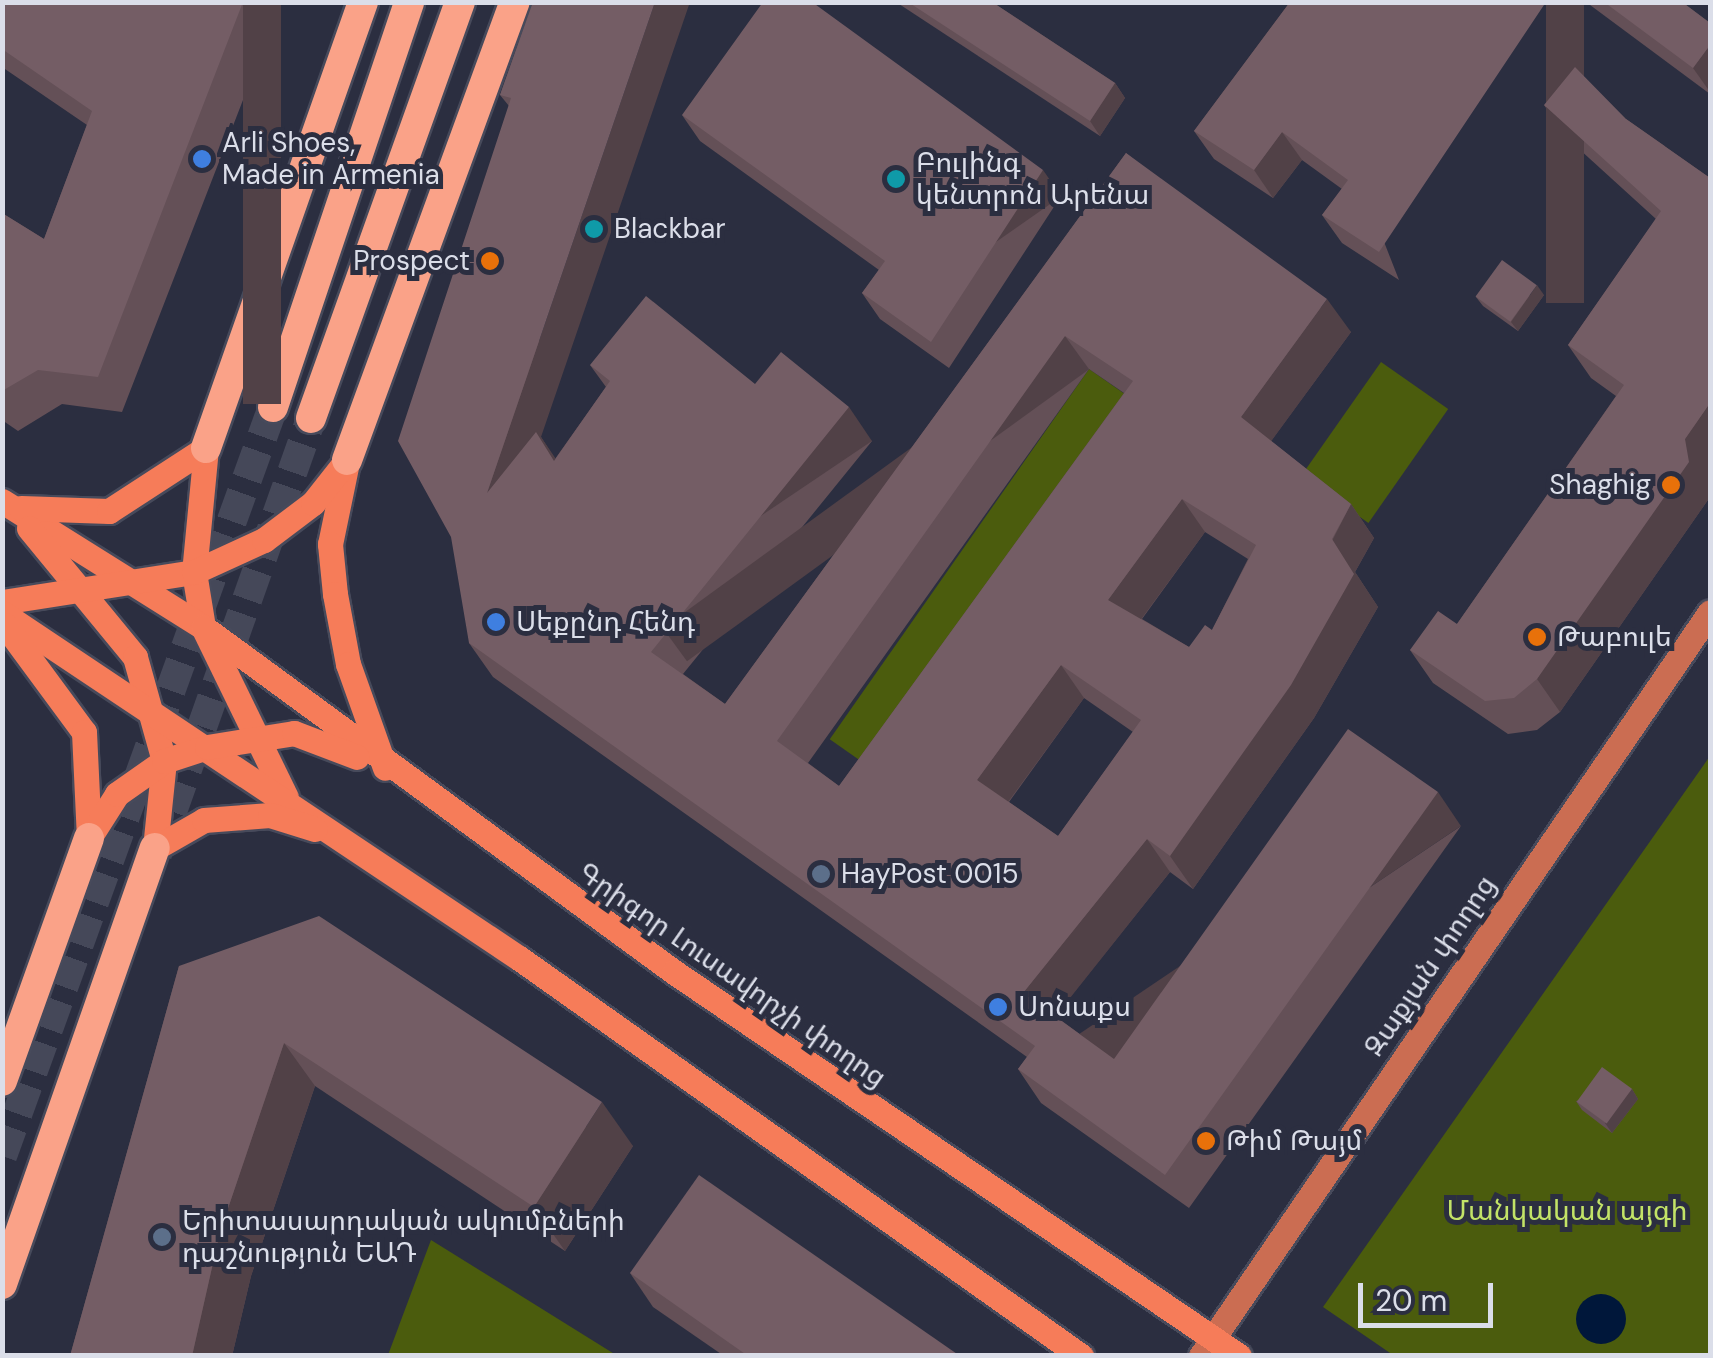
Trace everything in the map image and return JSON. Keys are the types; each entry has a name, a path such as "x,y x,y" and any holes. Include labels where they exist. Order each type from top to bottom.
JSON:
{"highway":[{"path":"206,448 363,2"},
{"path":"273,407 409,2"},
{"path":"311,418 460,2"},
{"path":"347,460 515,2"},
{"path":"2,1082 89,838"},
{"path":"2,1284 155,848"}],"main road":[{"path":"6,503 109,512 206,448"},
{"path":"206,448 194,572 202,627 252,737 288,800"},
{"path":"2,602 132,587 194,572 264,540 313,503 347,460"},
{"path":"347,460 330,544 335,594 348,664 385,768"},
{"path":"6,503 119,630 157,715 164,761 155,848"},
{"name":"Գրիգոր Լուսավորչի փողոց","path":"6,503 132,587 202,627 385,768 1206,1348 1239,1356"},
{"path":"2,613 288,800 328,833 1081,1356"},
{"path":"2,621 84,732 89,838"},
{"path":"89,838 117,794 164,761 207,747 294,733 385,768"},
{"path":"155,848 204,820 270,815 328,833"}],"street":[{"name":"Զաքյան փողոց","path":"1206,1348 1710,612"}],"green space":[{"path":"1381,362 1448,409 1368,523 1301,476"},
{"path":"1089,369 1126,395 867,765 830,739"},
{"name":"Մանկական այգի","path":"1710,756 1710,1355 1393,1355 1323,1307"},
{"path":"431,1240 616,1355 388,1355"}],"water":[{"path":"1601,1294 1619,1301 1626,1319 1619,1337 1601,1344 1583,1337 1576,1319 1583,1301"}],"building":[{"path":"2,2 243,2 98,377 38,370 2,391 2,213 44,239 92,111 2,49"},
{"path":"533,2 655,2 487,493 536,432 554,461 610,381 590,365 646,296 755,384 781,352 849,407 651,652 725,704 1126,153 1327,299 1241,417 1351,504 1332,539 1354,574 1291,685 1170,856 1147,839 1023,993 1114,1059 1348,729 1438,792 1165,1175 1018,1069 1035,1046 469,643 451,537 398,441 511,98 500,95","holes":["1065,336 1133,381 839,786 777,741","1182,499 1256,545 1212,630 1205,625 1189,647 1108,600","1061,665 1141,720 1058,836 977,780"]},
{"name":"Բուլինգ կենտրոն Արենա","path":"763,2 812,2 1043,170 931,342 862,293 885,261 682,115"},
{"path":"908,2 992,2 1115,83 1090,121"},
{"path":"1290,2 1546,2 1379,252 1322,215 1348,180 1282,132 1254,170 1194,131"},
{"path":"1604,2 1682,2 1710,23 1710,45 1693,68"},
{"path":"1575,67 1626,119 1710,178 1710,403 1685,439 1689,462 1537,679 1514,698 1485,701 1410,650 1438,611 1457,624 1624,385 1568,345 1661,211 1544,105"},
{"path":"1502,260 1537,285 1510,322 1476,296"},
{"path":"319,916 602,1102 534,1207 284,1043 220,1232 192,1356 70,1356 179,966"},
{"path":"1602,1067 1632,1089 1607,1124 1577,1102"},
{"path":"699,1175 960,1356 748,1356 630,1273"}],"tunnel":[{"path":"2,1156 273,407"},
{"path":"157,854 311,418"}],"place":[{"name":"Arli Shoes, Made in Armenia","path":"202,159"},
{"name":"Բուլինգ կենտրոն Արենա","path":"896,179"},
{"name":"Blackbar","path":"594,229"},
{"name":"Prospect","path":"490,261"},
{"name":"Shaghig","path":"1671,485"},
{"name":"Սեքընդ Հենդ","path":"496,622"},
{"name":"Թաբուլե","path":"1537,637"},
{"name":"HayPost 0015","path":"821,874"},
{"name":"Սոնաքս","path":"998,1007"},
{"name":"Թիմ Թայմ","path":"1206,1141"},
{"name":"Երիտասարդական ակումբների դաշնություն ԵԱԴ","path":"162,1237"}]}
